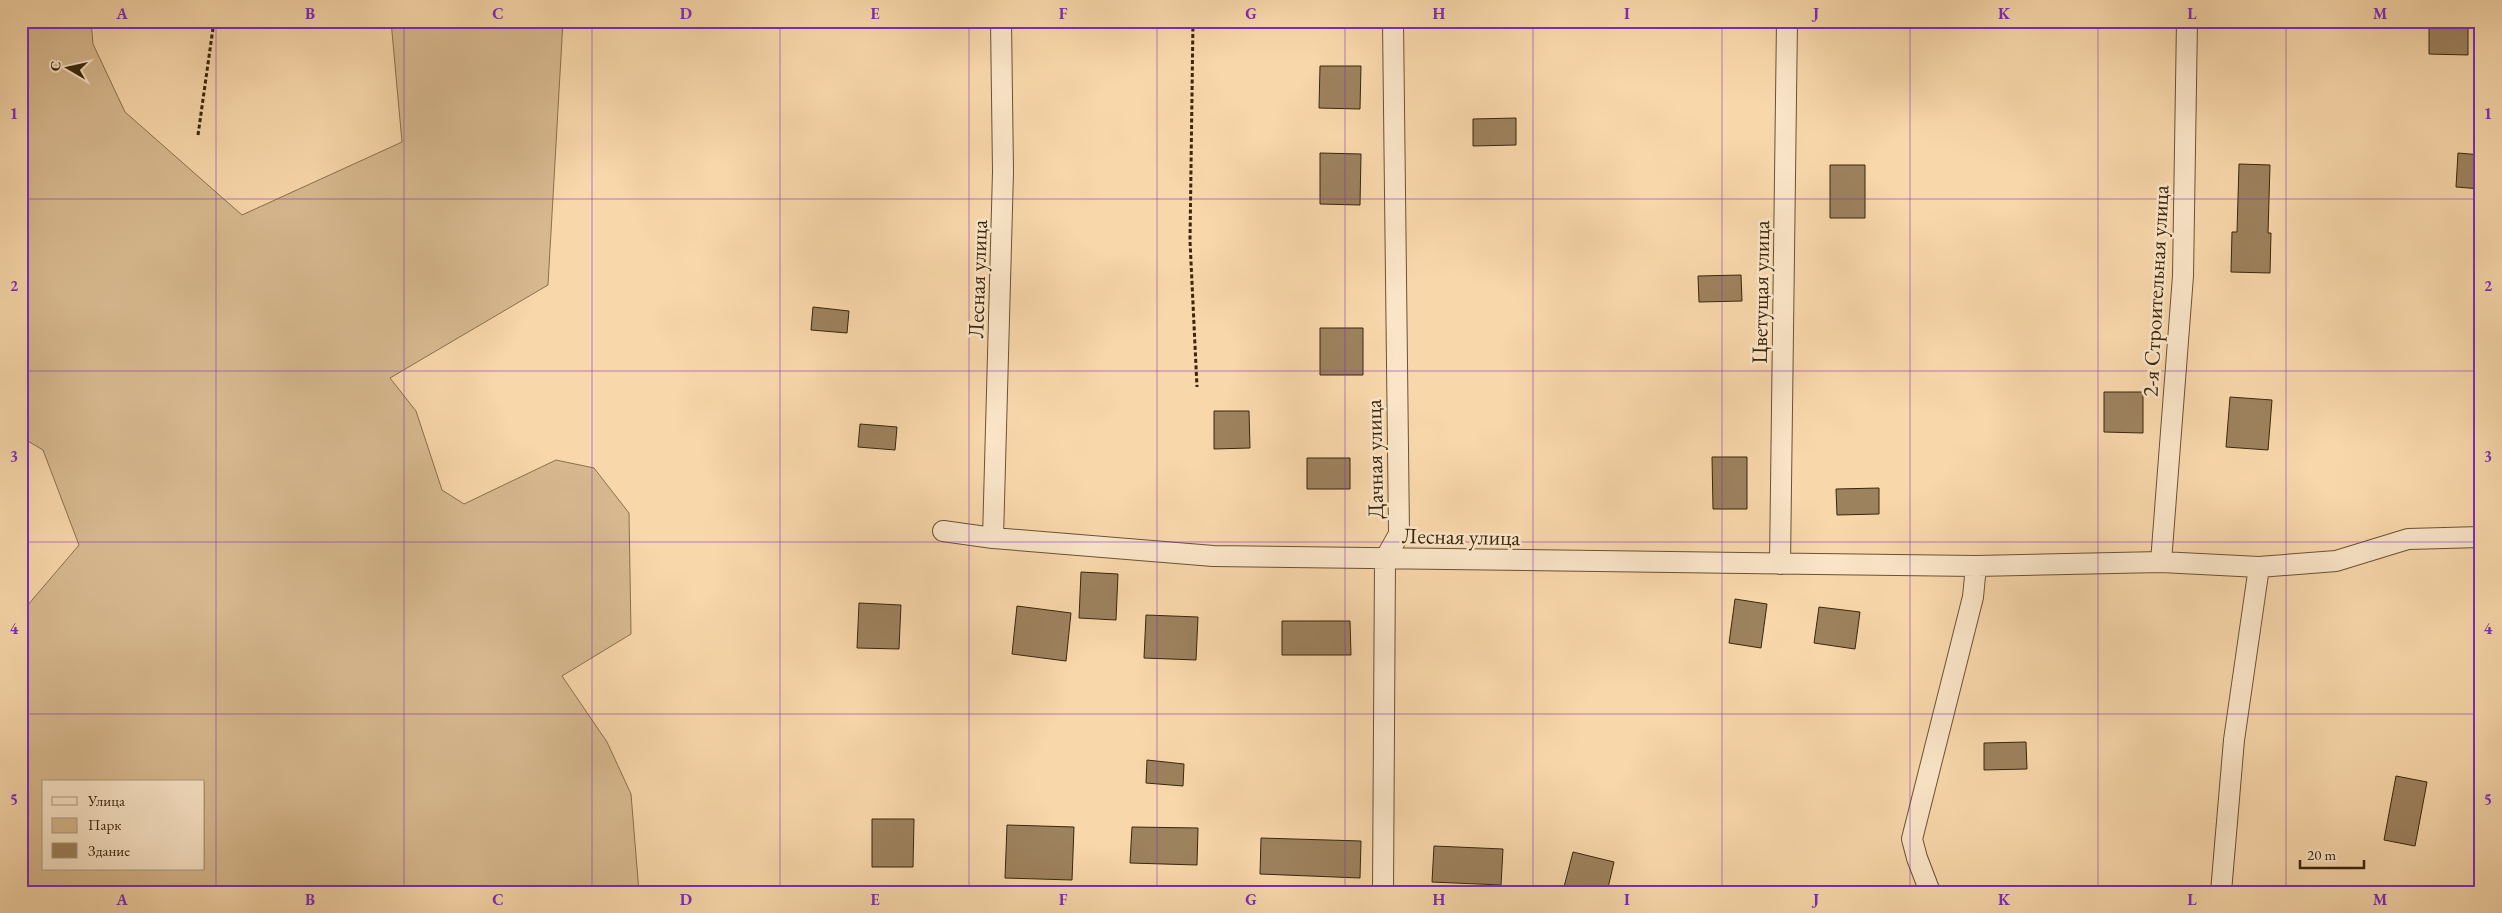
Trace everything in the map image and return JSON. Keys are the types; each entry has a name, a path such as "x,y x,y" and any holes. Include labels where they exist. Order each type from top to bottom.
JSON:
{"street":[{"name":"Лесная улица","path":"993,538 1004,172 1001,21"},
{"name":"Дачная улица","path":"1383,892 1385,558 1399,534 1393,21"},
{"name":"Цветущая улица","path":"1780,564 1787,21"},
{"name":"2-я Строительная улица","path":"2161,562 2183,276 2187,21"},
{"name":"Лесная улица","path":"943,530 993,538 1213,556 1976,566 2161,562 2259,567 2336,561 2408,539 2481,537"},
{"path":"1930,892 1912,839 1971,605 1976,566"},
{"path":"2221,892 2234,740 2259,567"}],"path":[{"path":"198,135 214,21"},
{"path":"1193,21 1190,241 1197,387"}],"green space":[{"path":"21,21 91,21 93,44 125,112 242,215 402,142 391,21 563,21 548,285 390,378 416,411 442,490 464,504 556,460 594,468 629,513 631,634 562,676 607,742 631,794 639,892 21,892 21,613 79,545 43,450 21,437"}],"building":[{"path":"2429,21 2468,21 2468,55 2429,54"},
{"path":"1320,66 1361,66 1360,109 1319,108"},
{"path":"1516,118 1516,145 1473,146 1473,119"},
{"path":"1320,153 1361,154 1360,205 1320,204"},
{"path":"2458,153 2481,155 2481,189 2456,187"},
{"path":"2239,164 2270,165 2268,233 2271,233 2270,273 2231,272 2232,232 2237,232"},
{"path":"1830,165 1865,165 1865,218 1830,218"},
{"path":"1741,275 1742,301 1699,302 1698,276"},
{"path":"813,307 849,311 847,333 811,330"},
{"path":"1320,328 1363,328 1363,375 1320,375"},
{"path":"2104,392 2143,392 2143,433 2104,432"},
{"path":"2230,397 2272,400 2268,450 2226,447"},
{"path":"1214,411 1249,411 1250,448 1214,449"},
{"path":"860,424 897,427 895,450 858,447"},
{"path":"1712,457 1747,457 1747,509 1713,509"},
{"path":"1307,458 1350,458 1350,489 1307,489"},
{"path":"1879,488 1879,514 1837,515 1836,489"},
{"path":"1081,572 1118,574 1116,620 1079,618"},
{"path":"1735,599 1767,604 1761,648 1729,643"},
{"path":"859,603 901,605 899,649 857,648"},
{"path":"1017,606 1071,613 1066,661 1012,654"},
{"path":"1819,607 1860,612 1855,649 1814,643"},
{"path":"1146,615 1198,617 1196,660 1144,658"},
{"path":"1282,621 1350,621 1351,655 1282,655"},
{"path":"2026,742 2027,769 1984,770 1984,743"},
{"path":"1147,760 1184,764 1183,786 1146,783"},
{"path":"2396,776 2427,782 2415,846 2384,840"},
{"path":"872,819 914,819 913,867 872,867"},
{"path":"1007,825 1074,827 1072,880 1005,878"},
{"path":"1132,827 1198,828 1197,865 1130,863"},
{"path":"1261,838 1361,841 1360,878 1260,874"},
{"path":"1434,846 1503,849 1501,885 1432,882"},
{"path":"1573,852 1614,862 1607,892 1581,892 1564,887"}]}
